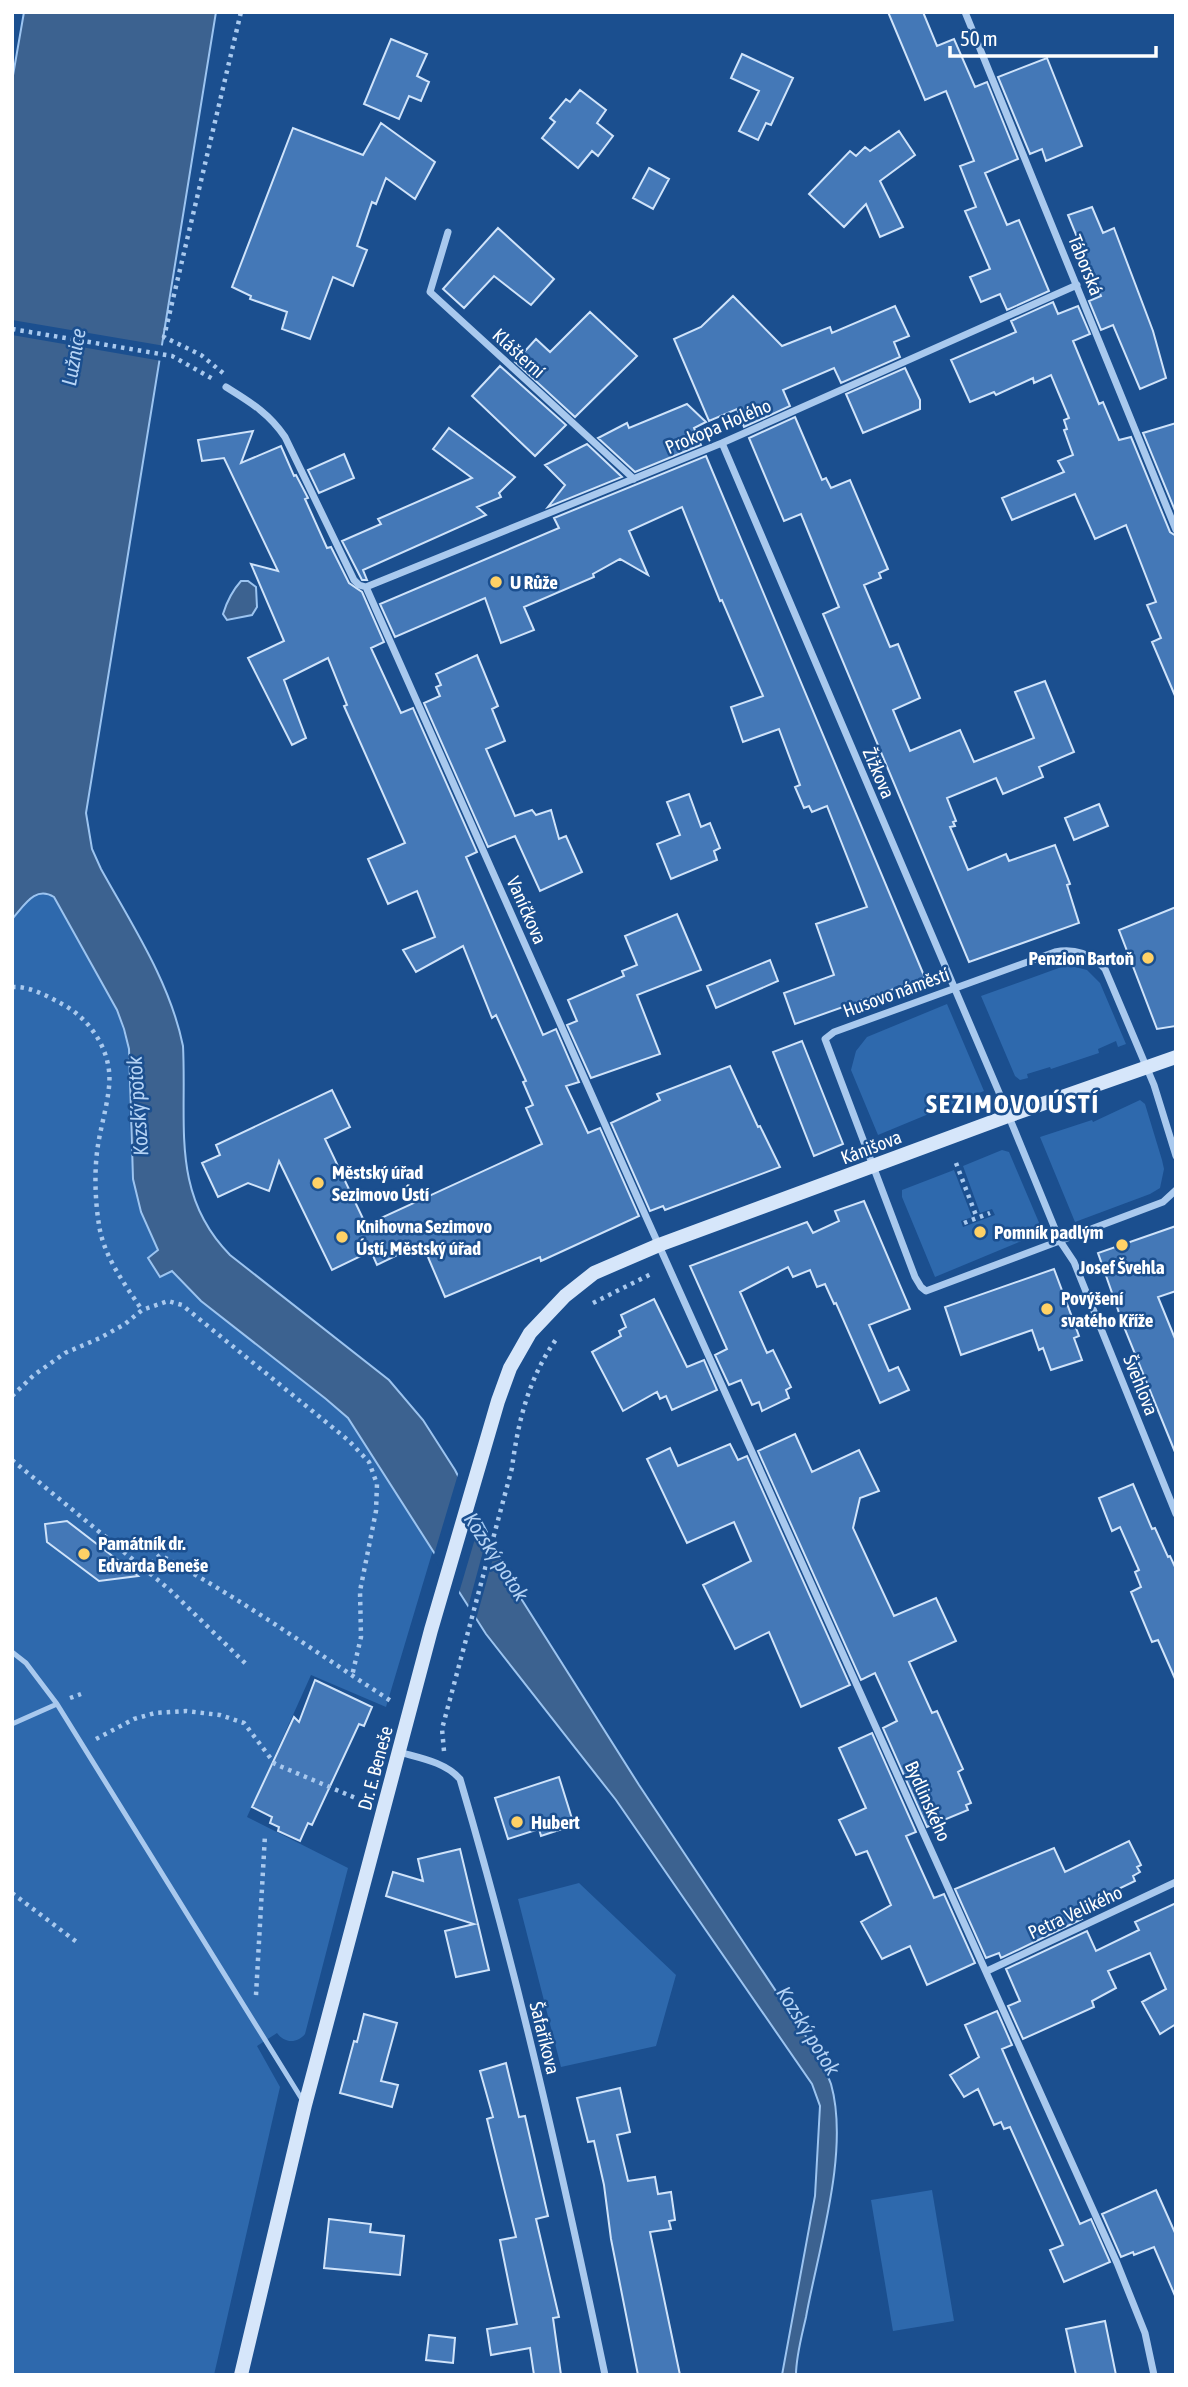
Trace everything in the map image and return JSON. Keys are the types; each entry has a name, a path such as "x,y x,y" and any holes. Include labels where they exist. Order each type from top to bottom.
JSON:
{"street":[{"name":"Táborská","path":"965,12 1176,530"},
{"name":"Klášterní","path":"448,232 430,292 634,479"},
{"name":"Prokopa Holého","path":"366,587 722,443 1077,285"},
{"name":"Vaníčkova","path":"226,387 264,411 274,421 285,437 354,580 366,587 659,1245"},
{"name":"Žižkova","path":"722,443 1008,1115"},
{"name":"Husovo náměstí","path":"1176,1156 1154,1086 1144,1068 1105,969 1099,962 1082,953 1055,952 834,1032 825,1038 919,1284 926,1292 1163,1202 1176,1190"},
{"name":"Kánišova","path":"659,1245 1008,1115 1176,1057"},
{"name":"Švehlova","path":"1008,1115 1060,1241 1073,1262 1176,1514"},
{"name":"Dr. E. Beneše","path":"241,2375 305,2105 431,1630 503,1386 530,1333 565,1296 594,1273 659,1245"},
{"name":"Bydlinského","path":"659,1245 1133,2300 1145,2333 1154,2375"},
{"name":"Šafaříkova","path":"399,1752 452,1770 460,1779 484,1857 557,2147 605,2375"},
{"name":"Petra Velikého","path":"987,1971 1176,1882"}],"lane":[{"path":"12,1652 26,1663 57,1704 305,2105"},
{"path":"12,1724 57,1704"}],"path":[{"path":"241,12 164,337 201,355 236,382 246,400"},
{"path":"12,329 172,355 226,387"},
{"path":"12,987 20,986 44,994 68,1007 86,1022 99,1038 110,1084 97,1146 99,1223 103,1247 142,1310"},
{"path":"957,1163 976,1218"},
{"path":"964,1223 990,1213"},
{"path":"586,1306 658,1271"},
{"path":"12,1396 34,1375 65,1353 117,1329 142,1310 168,1301 182,1306 348,1440 369,1462 377,1484 376,1511 360,1591 361,1637 352,1676"},
{"path":"445,1747 442,1729 512,1468 517,1433 529,1390 547,1352 561,1333"},
{"path":"12,1460 145,1569 248,1666"},
{"path":"145,1569 160,1555 212,1583 395,1703"},
{"path":"82,1746 134,1719 155,1713 186,1711 220,1715 244,1723 275,1764 358,1799"},
{"path":"255,2024 265,1835"},
{"path":"12,1893 78,1942"}],"shaded area":[{"path":"38,893 51,894 57,901 117,1010 129,1049 134,1176 139,1201 158,1250 149,1259 160,1276 172,1271 201,1301 348,1418 433,1550 386,1707 311,1675 247,1817 348,1868 305,2034 291,2041 283,2039 277,2033 257,2046 280,2087 214,2375 12,2375 12,919 31,897"},
{"path":"1067,965 1087,970 1100,983 1126,1044 1118,1047 1116,1041 1098,1049 1099,1053 1027,1074 1028,1078 1020,1080 1015,1076 981,996"},
{"path":"947,1004 984,1091 878,1135 851,1070 856,1051 867,1037"},
{"path":"1140,1100 1145,1104 1162,1160 1164,1169 1160,1188 1075,1222 1040,1137 1092,1120 1093,1122"},
{"path":"1002,1150 1009,1152 1043,1232 935,1277 902,1197 902,1190 954,1170 972,1217 961,1221 963,1227 995,1215 992,1209 980,1213 963,1166"},
{"path":"579,1883 676,1975 656,2046 561,2067 518,1899"},
{"path":"932,2190 954,2321 893,2331 871,2200"}],"water":[{"path":"24,12 216,12 86,813 92,849 149,954 177,1022 183,1046 186,1157 198,1208 211,1232 230,1255 389,1380 423,1420 455,1470 522,1600 639,1785 821,2059 831,2084 836,2110 835,2170 796,2375 782,2375 815,2196 820,2106 812,2084 616,1800 486,1634 348,1418 201,1301 172,1271 160,1277 148,1258 158,1250 141,1212 133,1179 129,1049 117,1010 54,897 47,894 36,895 12,919 12,81"},
{"path":"241,581 248,581 256,587 257,607 252,615 227,620 223,614 232,592"}],"pier":[{"path":"12,320 165,346 162,361 12,335"},
{"path":"459,1471 482,1515 458,1596 433,1558"},
{"path":"489,1529 497,1544 475,1623 467,1611"}],"building":[{"path":"888,12 923,12 937,46 954,39 975,87 987,82 1018,159 985,173 1007,225 1019,220 1049,291 1007,310 1000,294 981,302 970,277 990,269 965,211 976,207 960,166 974,161 946,91 925,100"},
{"path":"391,39 427,54 417,76 429,82 421,101 409,96 399,119 364,104"},
{"path":"742,54 793,78 771,125 766,123 758,140 739,131 759,91 731,78"},
{"path":"1047,58 1082,146 1046,161 1042,149 1030,154 998,77"},
{"path":"580,90 606,110 597,123 613,136 598,156 592,151 578,168 542,138 555,122 550,118 566,99 570,102"},
{"path":"381,123 435,162 415,199 386,178 376,204 372,202 357,246 367,250 353,286 333,277 310,339 282,329 287,312 250,299 251,296 232,287 293,128 363,155"},
{"path":"899,131 915,155 880,181 903,227 880,237 866,204 844,227 809,194 850,151 856,156 865,147 870,151"},
{"path":"649,168 669,179 653,209 633,198"},
{"path":"1092,207 1103,233 1114,228 1153,331 1166,378 1140,389 1113,325 1101,330 1089,301 1101,296 1068,215"},
{"path":"498,228 554,279 531,305 494,276 464,308 443,289"},
{"path":"733,296 782,346 830,327 832,333 895,306 909,336 894,342 900,357 841,383 834,368 783,390 790,406 744,427 737,409 709,421 674,339 701,327"},
{"path":"1053,302 1058,314 1078,306 1090,334 1073,341 1099,404 1103,402 1119,440 1131,437 1170,532 1176,536 1176,698 1152,642 1161,638 1147,605 1156,602 1126,525 1095,539 1075,494 1012,520 1002,498 1064,472 1058,461 1073,455 1064,430 1067,429 1064,420 1069,418 1051,375 1034,383 1033,378 996,395 994,392 970,402 951,360 1016,332 1011,321"},
{"path":"590,312 637,356 575,417 515,362 536,339 550,352"},
{"path":"500,366 566,425 535,456 472,396"},
{"path":"905,368 920,400 920,409 863,433 846,394"},
{"path":"687,404 706,422 694,428 701,445 635,472 598,438 627,423 629,428"},
{"path":"795,417 822,480 826,478 831,488 850,480 888,569 879,573 881,578 864,585 890,647 898,644 920,698 893,710 910,751 960,730 974,762 1034,738 1015,692 1045,681 1074,752 1039,767 1043,777 1003,794 996,778 947,798 956,821 953,822 955,826 950,827 968,870 1006,854 1009,861 1055,845 1070,884 1067,885 1079,923 969,962 823,614 839,607 801,514 784,521 749,438"},
{"path":"1176,423 1176,513 1143,433"},
{"path":"449,428 515,477 499,493 501,497 477,507 486,515 363,570 367,580 362,580 342,541 381,524 378,519 472,478 433,449"},
{"path":"253,431 241,463 281,446 294,476 296,475 308,498 305,499 327,548 331,547 349,583 362,592 384,642 371,648 401,713 413,708 477,852 466,857 543,1035 556,1029 579,1082 566,1086 588,1133 600,1128 639,1216 541,1261 540,1257 445,1297 422,1243 377,1265 371,1251 332,1270 279,1161 269,1191 248,1183 218,1197 202,1163 220,1155 216,1145 332,1090 350,1127 325,1139 366,1225 542,1144 526,1108 533,1105 523,1082 526,1081 496,1015 492,1018 463,946 416,972 403,950 435,937 417,891 388,904 368,859 405,843 344,706 347,705 328,658 284,680 306,738 292,745 248,658 284,641 251,564 278,571 224,458 202,461 198,440"},
{"path":"587,444 622,477 548,507 565,485 545,465"},
{"path":"344,454 354,478 319,493 308,470"},
{"path":"706,456 925,978 795,1024 784,993 834,975 816,924 867,907 827,806 812,812 809,806 804,808 795,787 800,785 779,729 743,742 731,707 763,696 722,600 720,601 682,507 629,531 648,575 620,559 593,574 594,577 524,607 534,630 501,643 485,598 395,637 380,604 559,528 554,518"},
{"path":"477,655 498,706 492,709 505,741 486,749 515,816 532,810 536,815 551,810 559,839 566,836 582,872 540,891 515,836 488,847 424,703 440,696 436,687 441,685 436,674"},
{"path":"689,794 701,827 710,823 720,848 714,851 717,860 671,879 657,844 680,835 667,802"},
{"path":"1099,804 1108,826 1074,840 1065,818"},
{"name":"Penzion Bartoň","path":"1176,907 1176,1026 1157,1029 1119,930"},
{"path":"677,914 701,970 637,995 660,1054 591,1078 567,1025 577,1021 568,1000 624,976 622,971 637,965 625,936"},
{"path":"770,960 778,981 716,1008 707,986"},
{"path":"802,1041 843,1144 814,1156 773,1052"},
{"path":"730,1066 780,1167 665,1210 663,1206 650,1211 611,1123 660,1100 657,1094"},
{"path":"864,1201 910,1309 869,1325 889,1371 898,1367 909,1390 880,1403 825,1284 817,1287 810,1270 793,1277 788,1267 740,1292 767,1353 773,1350 791,1387 786,1390 789,1398 762,1411 759,1402 752,1405 741,1380 729,1385 715,1355 727,1349 690,1266 807,1222 813,1233 839,1221 835,1211"},
{"path":"1176,1226 1176,1291 1158,1297 1176,1341 1175,1452 1124,1327 1098,1253"},
{"path":"1054,1269 1079,1336 1074,1338 1082,1360 1051,1370 1043,1348 1039,1350 1032,1330 961,1355 945,1307"},
{"path":"654,1299 687,1367 704,1360 717,1390 672,1410 666,1396 660,1399 657,1392 623,1411 592,1352 621,1336 619,1331 626,1327 621,1315"},
{"path":"795,1434 812,1472 859,1450 879,1491 860,1498 853,1528 894,1616 936,1598 956,1641 909,1662 932,1713 937,1711 963,1769 958,1772 971,1803 966,1805 968,1810 927,1827 883,1728 897,1721 875,1673 861,1680 758,1451"},
{"path":"730,1444 738,1460 747,1456 850,1685 801,1707 769,1632 735,1649 703,1585 751,1561 734,1522 687,1543 647,1459 670,1448 678,1466"},
{"path":"1133,1484 1152,1529 1155,1528 1176,1569 1176,1681 1158,1640 1152,1642 1131,1592 1141,1587 1135,1572 1139,1570 1120,1527 1112,1531 1099,1498"},
{"name":"Památník dr. Edvarda Beneše","path":"67,1521 138,1576 99,1581 47,1542 45,1524"},
{"path":"315,1680 372,1707 364,1726 359,1724 312,1825 308,1823 300,1841 278,1831 279,1827 270,1823 272,1817 252,1807 294,1717 299,1722"},
{"path":"872,1733 916,1832 906,1836 934,1898 944,1894 975,1963 927,1985 910,1946 882,1959 861,1922 891,1905 867,1851 856,1855 839,1820 866,1808 839,1748"},
{"path":"559,1777 574,1825 541,1836 539,1829 508,1839 495,1798"},
{"path":"1129,1841 1141,1865 1137,1867 1140,1872 1133,1876 1135,1881 1077,1909 1082,1919 1001,1958 999,1953 986,1958 955,1889 1054,1848 1065,1872"},
{"path":"460,1849 489,1970 456,1977 445,1931 474,1924 386,1896 393,1872 423,1881 418,1859"},
{"path":"1176,1903 1176,2024 1160,2034 1142,2002 1166,1989 1150,1953 1108,1971 1116,1988 1092,2001 1094,2007 1023,2039 1008,2006 1020,2001 1006,1969 1087,1931 1096,1951 1139,1930 1135,1922"},
{"path":"997,2011 1012,2045 1002,2049 1030,2113 1080,2224 1091,2219 1110,2262 1064,2282 1050,2250 1063,2245 1010,2127 1004,2129 1001,2122 994,2125 978,2089 964,2097 950,2075 979,2057 965,2025"},
{"path":"364,2014 397,2023 381,2081 398,2085 392,2107 340,2093"},
{"path":"506,2063 519,2117 525,2116 548,2216 536,2219 559,2317 553,2318 561,2375 534,2375 530,2348 491,2355 487,2329 517,2324 500,2240 516,2237 487,2119 493,2117 480,2071"},
{"path":"620,2088 630,2132 617,2135 628,2181 655,2177 658,2194 671,2192 675,2220 669,2221 671,2229 650,2232 680,2375 638,2375 611,2239 604,2185 594,2141 588,2142 577,2098"},
{"path":"1156,2190 1176,2235 1176,2298 1154,2247 1121,2257 1102,2214"},
{"path":"329,2219 371,2224 370,2232 404,2236 400,2275 324,2268"},
{"path":"1105,2321 1116,2375 1076,2375 1066,2329"},
{"path":"429,2335 455,2338 453,2363 426,2360"}],"place":[{"name":"U Růže","path":"496,582"},
{"name":"Penzion Bartoň","path":"1148,958"},
{"name":"Městský úřad Sezimovo Ústí","path":"318,1183"},
{"name":"Pomník padlým","path":"980,1232"},
{"name":"Knihovna Sezimovo Ústí, Městský úřad","path":"342,1237"},
{"name":"Josef Švehla","path":"1122,1245"},
{"name":"Povýšení svatého Kříže","path":"1047,1309"},
{"name":"Památník dr. Edvarda Beneše","path":"84,1554"},
{"name":"Hubert","path":"517,1822"}],"district":[{"name":"SEZIMOVO ÚSTÍ","path":"1013,1104"}],"water label":[{"name":"Lužnice","path":"74,357"},
{"name":"Kozský potok","path":"138,1106"},
{"name":"Kozský potok","path":"496,1557"},
{"name":"Kozský potok","path":"808,2031"}]}
